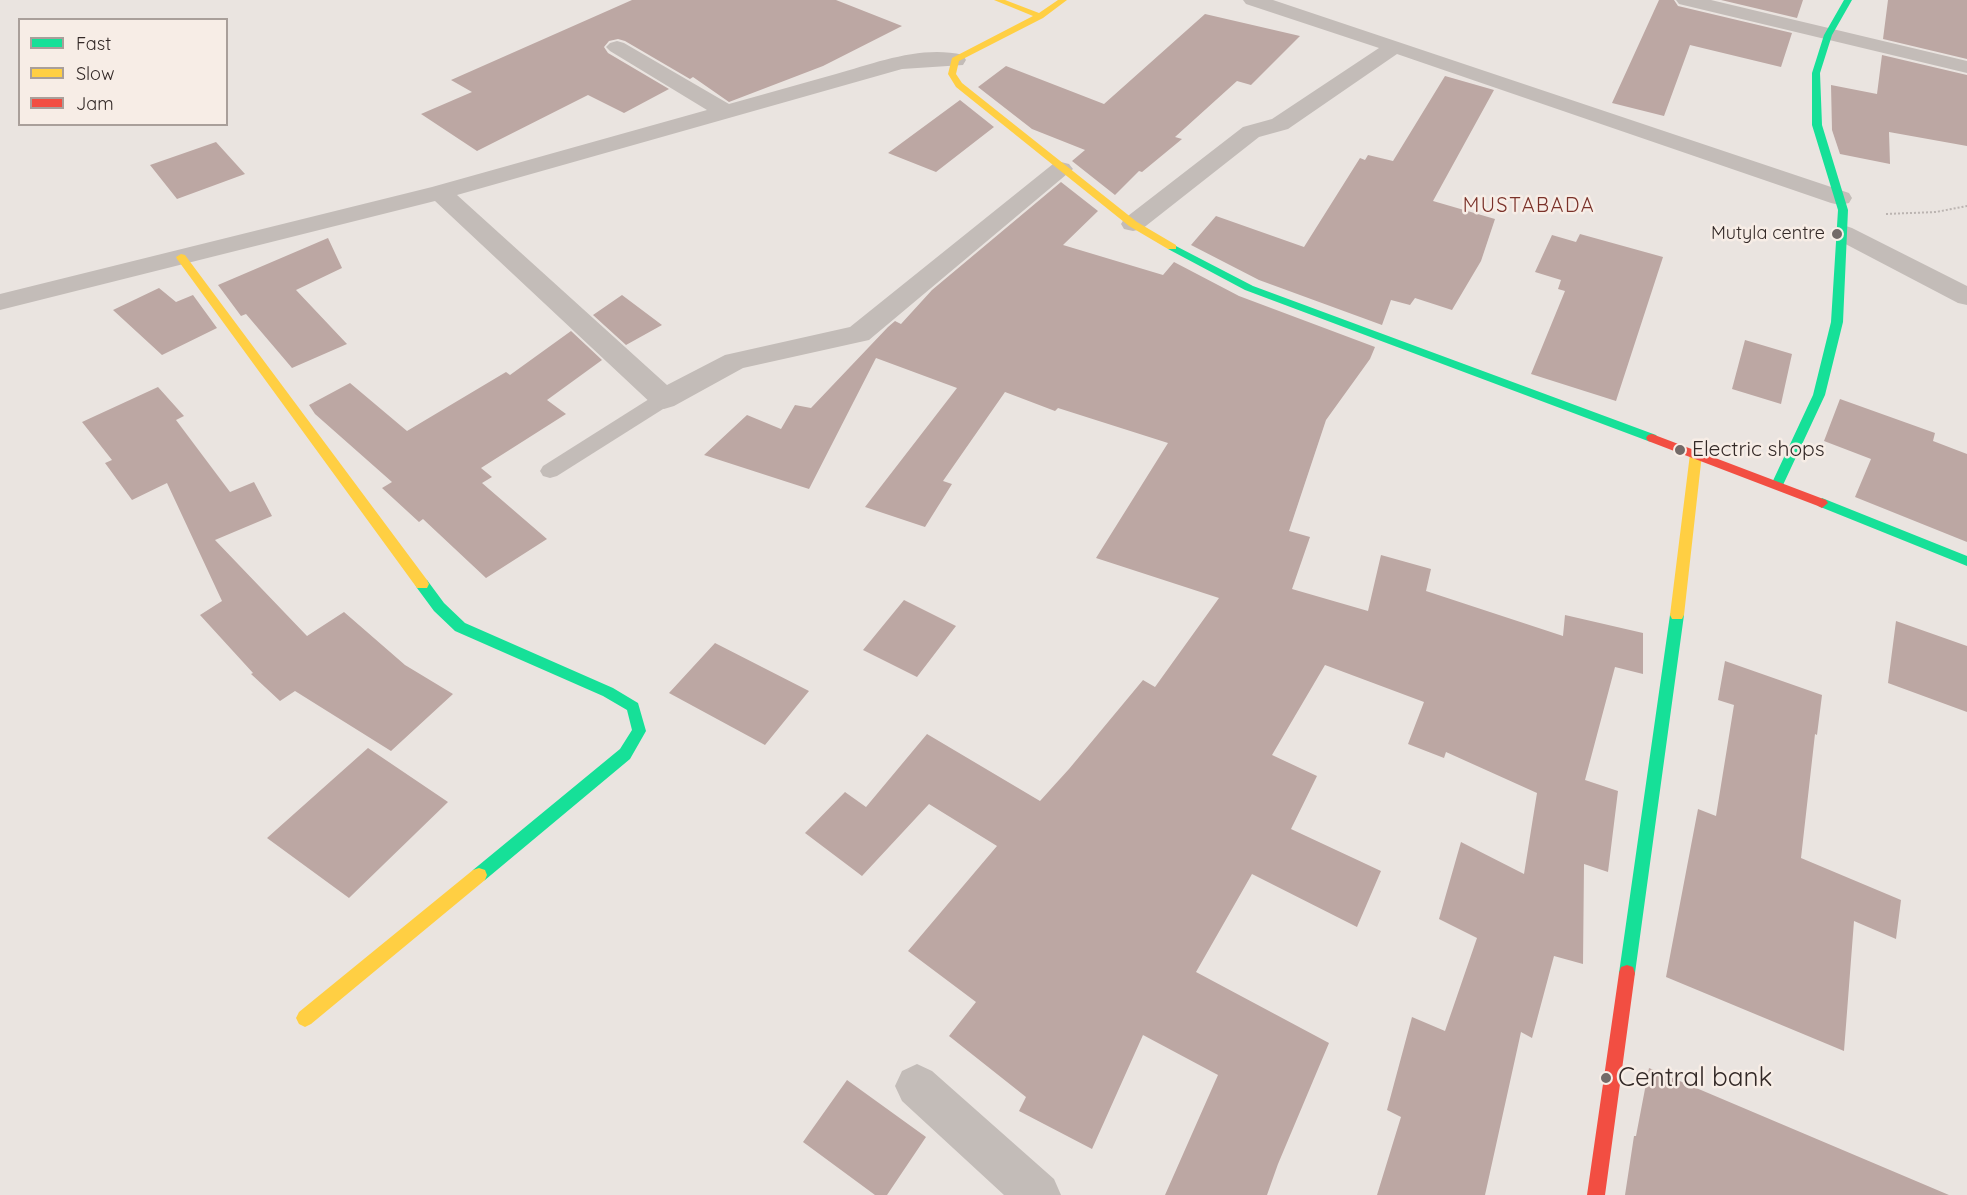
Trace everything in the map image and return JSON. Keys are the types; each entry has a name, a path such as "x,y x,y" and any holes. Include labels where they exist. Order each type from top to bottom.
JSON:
{"street":[{"path":"998,0 1040,16"},
{"path":"0,302 440,192 900,63 930,59 955,60 1040,16 1063,0"},
{"path":"1253,0 1395,46 1842,216 1967,297"},
{"path":"1686,0 1967,67"},
{"path":"1777,485 1818,395 1837,321 1842,216 1817,125 1816,73 1828,35 1848,0"},
{"path":"1132,224 1251,132 1280,124 1395,46"},
{"path":"617,47 728,113"},
{"path":"955,60 952,74 960,85 1061,169 1132,224 1197,262 1249,288 1696,453 1967,561"},
{"path":"440,192 664,399 735,361 859,334 1061,169"},
{"path":"181,257 439,607 460,627 608,692 633,707 639,731 625,754 305,1018"},
{"path":"1596,1195 1678,609 1696,453"},
{"path":"917,1086 1038,1195"}],"lane":[{"path":"550,471 664,399"}],"path":[{"path":"1842,216 1936,212 1967,206"}],"building":[{"path":"632,0 836,0 902,26 823,66 729,102 693,77 690,79 625,41 618,39 609,41 604,47 608,53 669,89 624,113 588,95 477,151 421,114 472,92 451,80"},
{"path":"1659,0 1674,0 1678,6 1792,33 1781,67 1690,45 1664,116 1612,103"},
{"path":"1721,0 1803,0 1797,18"},
{"path":"1888,0 1967,0 1967,59 1883,39"},
{"path":"1205,14 1300,36 1251,85 1237,81 1175,137 1182,139 1142,172 1139,171 1115,195 1072,161 1085,150 1032,129 978,87 1006,66 1104,104"},
{"path":"1882,55 1967,75 1967,146 1889,132 1890,164 1840,154 1832,130 1831,85 1877,94"},
{"path":"1445,76 1494,90 1433,201 1495,219 1481,261 1452,310 1415,298 1410,305 1391,300 1382,325 1259,280 1191,245 1216,216 1304,247 1360,158 1365,160 1368,155 1393,161"},
{"path":"960,100 994,127 936,172 888,153"},
{"path":"216,142 245,174 177,199 150,165"},
{"path":"1061,182 1098,211 1063,245 1163,275 1174,262 1239,296 1375,347 1370,359 1326,420 1289,531 1310,537 1292,589 1368,611 1381,555 1431,569 1426,591 1563,636 1565,615 1643,633 1643,674 1615,667 1585,780 1618,791 1608,872 1584,864 1583,964 1554,956 1532,1038 1521,1032 1485,1195 1377,1195 1401,1117 1387,1110 1412,1017 1445,1031 1477,938 1439,919 1461,842 1524,874 1537,793 1446,752 1444,758 1408,744 1424,702 1325,665 1272,755 1317,776 1291,829 1381,871 1357,927 1252,874 1196,972 1329,1043 1267,1195 1165,1195 1218,1075 1143,1035 1092,1149 1019,1111 1026,1097 949,1036 976,1002 908,951 997,846 929,804 862,876 805,833 845,792 866,807 927,734 1040,801 1143,680 1155,687 1219,598 1096,558 1168,443 1058,408 1055,411 1005,392 943,481 952,484 925,527 865,507 957,388 876,358 809,489 704,455 747,415 781,429 795,405 811,408 888,327 895,321 901,324 932,290"},
{"path":"1580,234 1663,257 1616,401 1531,374 1565,291 1558,289 1561,280 1535,272 1552,235 1576,242"},
{"path":"328,238 342,268 296,290 347,344 292,368 246,314 241,316 218,285"},
{"path":"159,288 176,302 193,295 217,328 162,355 113,310"},
{"path":"622,295 662,325 626,345 593,315"},
{"path":"571,331 602,360 547,400 566,414 481,468 492,477 482,483 547,539 486,578 423,519 419,522 382,488 392,482 315,414 309,405 350,383 407,431 506,372 510,375"},
{"path":"1745,340 1792,354 1781,404 1732,389"},
{"path":"158,387 184,416 176,420 230,492 254,482 272,516 215,540 307,636 344,612 405,665 453,694 391,751 295,691 280,701 251,674 253,673 200,615 222,601 167,483 132,500 105,463 112,460 82,422"},
{"path":"1840,399 1935,433 1933,441 1967,454 1967,542 1855,497 1871,459 1824,441"},
{"path":"904,600 956,626 917,677 863,650"},
{"path":"1896,621 1967,646 1967,712 1888,683"},
{"path":"715,643 809,691 765,745 669,693"},
{"path":"1725,661 1822,695 1817,735 1815,734 1801,858 1901,900 1896,939 1854,921 1844,1051 1666,977 1698,809 1716,816 1734,705 1718,700"},
{"path":"368,748 448,802 349,898 267,838"},
{"path":"1649,1068 1949,1195 1625,1195 1634,1136 1636,1136"},
{"path":"847,1080 926,1137 887,1195 875,1195 803,1142"}],"traffic: fast":[{"path":"1777,485 1819,395 1837,322 1843,210 1817,125 1816,73 1828,35 1848,0"},
{"path":"1172,247 1249,288 1652,438"},
{"path":"1822,503 1967,561"},
{"path":"422,584 439,607 460,627 608,692 633,707 639,731 625,754 479,875"},
{"path":"1627,973 1677,615"}],"traffic: slow":[{"path":"998,0 1040,16"},
{"path":"1063,0 1040,16 955,60 952,74 959,85 1133,224 1172,247"},
{"path":"181,257 422,584"},
{"path":"1677,615 1696,454"},
{"path":"305,1018 479,875"}],"traffic: jam":[{"path":"1652,438 1822,503"},
{"path":"1596,1195 1627,973"}],"place":[{"name":"Mutyla centre","path":"1837,234"},
{"name":"Electric shops","path":"1680,450"},
{"name":"Central bank","path":"1606,1078"}],"district":[{"name":"MUSTABADA","path":"1529,206"}]}
